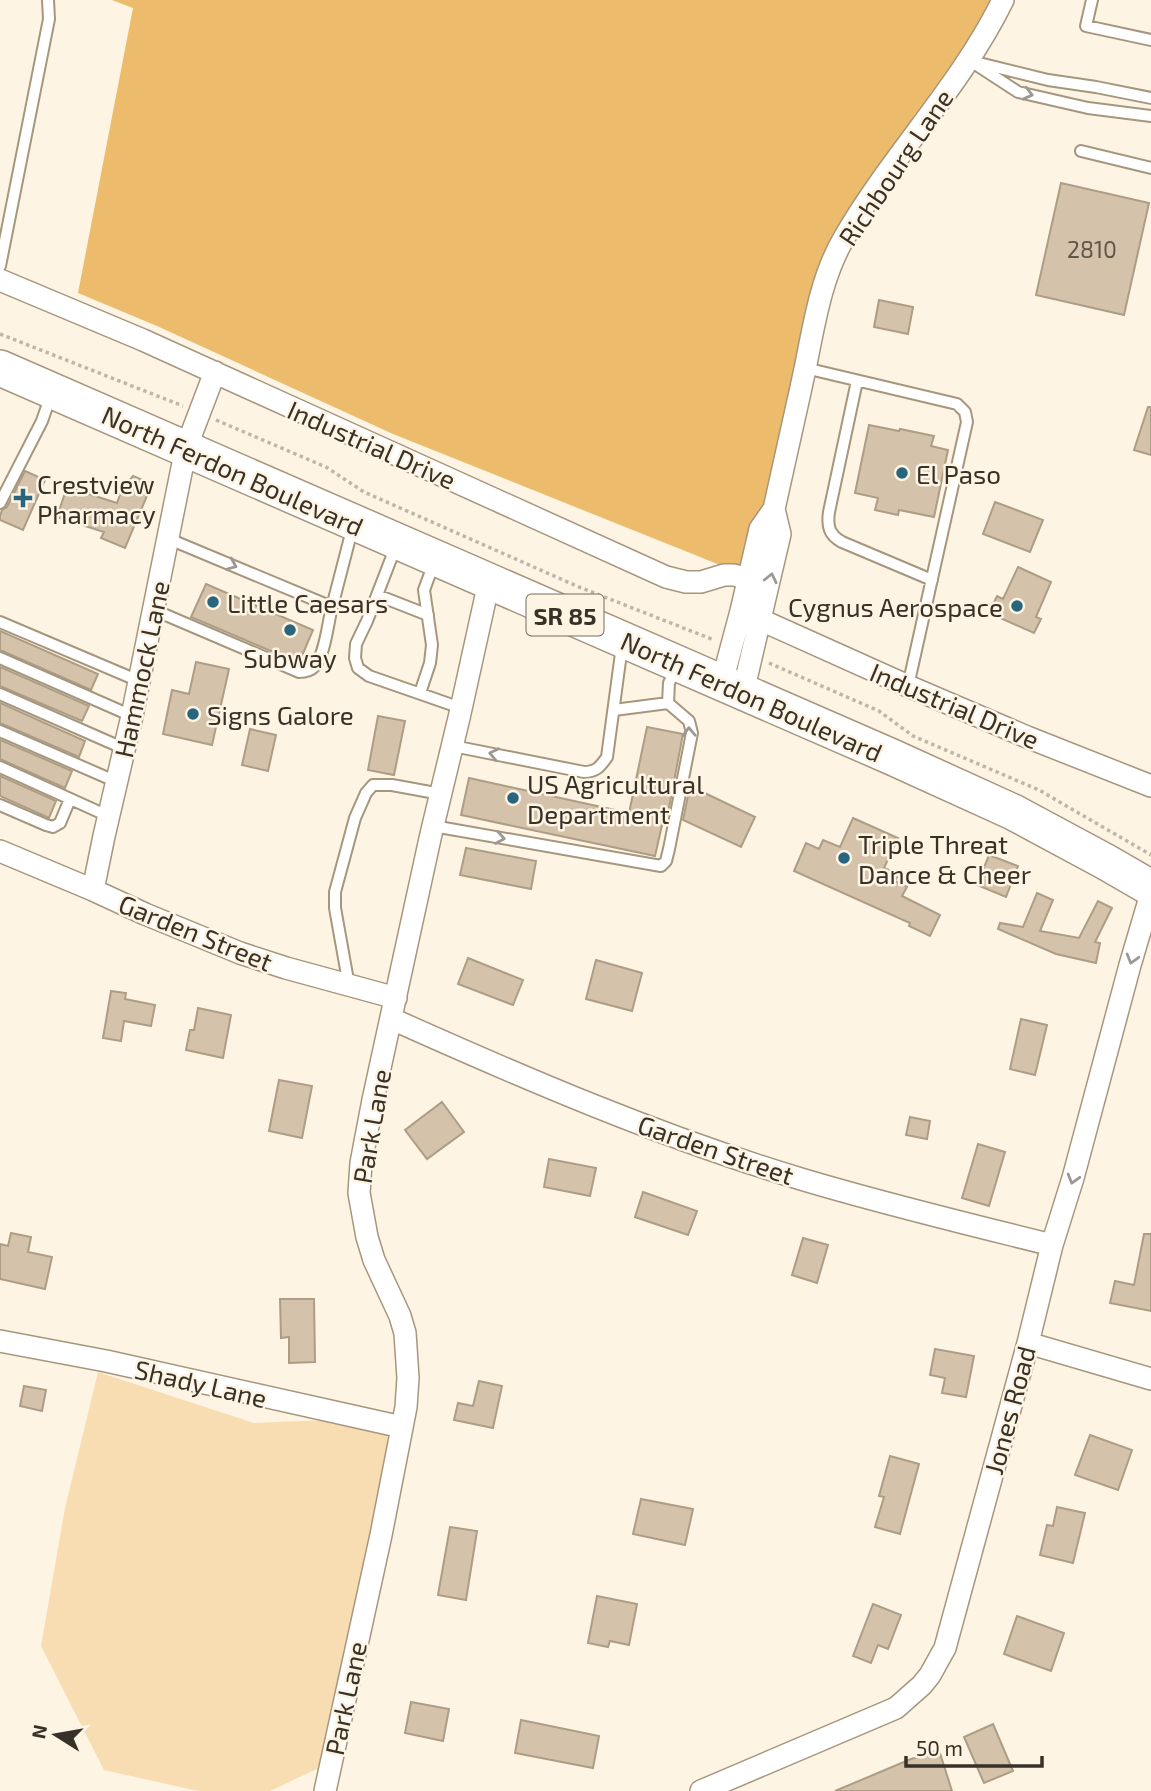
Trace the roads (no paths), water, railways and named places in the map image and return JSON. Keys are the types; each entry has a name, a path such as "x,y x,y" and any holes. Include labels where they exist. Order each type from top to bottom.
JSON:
{"main road":[{"name":"North Ferdon Boulevard","path":"0,368 892,757 1013,813 1151,888"}],"street":[{"name":"Richbourg Lane","path":"733,687 732,648 748,579 760,529 774,509 818,306 836,254 874,192 969,60 1003,0"},
{"name":"Industrial Drive","path":"0,280 215,372 666,577 686,582 701,582 724,575 748,579"},
{"name":"Hammock Lane","path":"93,890 132,716 186,448 215,372"},
{"name":"Richbourg Lane","path":"733,687 752,656 761,620 780,534 774,509"},
{"name":"Park Lane","path":"325,1791 381,1535 406,1407 408,1378 405,1333 400,1316 366,1237 359,1193 361,1163 433,826 489,582"},
{"name":"Industrial Drive","path":"761,620 1027,737 1151,786"},
{"name":"Garden Street","path":"0,850 240,953 397,998"},
{"name":"Jones Road","path":"701,1791 896,1707 922,1685 945,1648 1052,1245 1151,894"},
{"name":"Garden Street","path":"392,1019 597,1107 711,1150 814,1183 1052,1245"},
{"name":"Shady Lane","path":"0,1341 106,1361 402,1427"},
{"path":"1028,1343 1151,1379"}],"lane":[{"path":"0,266 49,19 48,0"},
{"path":"1092,0 1086,26 1151,40"},
{"path":"969,60 1048,80 1151,98"},
{"path":"969,60 1017,92 1087,108 1151,116"},
{"path":"1081,151 1151,169"},
{"path":"805,369 957,404 965,412 967,422 908,686"},
{"path":"857,381 827,521 829,530 834,538 842,542 932,580"},
{"path":"0,503 42,421 53,391"},
{"path":"154,610 299,672 306,672 314,667 320,658 354,523"},
{"path":"169,538 332,607"},
{"path":"397,542 356,644 355,659 358,668 369,676 461,708"},
{"path":"420,692 430,663 432,645 424,590 435,559"},
{"path":"377,595 428,615"},
{"path":"0,622 139,681"},
{"path":"453,746 593,772 607,757 623,640"},
{"path":"0,658 132,716"},
{"path":"668,703 669,683 679,664"},
{"path":"0,694 125,749"},
{"path":"433,826 661,866 666,861 669,849 692,733 689,721 668,703 614,710"},
{"path":"0,731 117,782"},
{"path":"0,767 108,816"},
{"path":"349,986 335,908 335,892 355,818 366,793 373,785 392,785 441,794"},
{"path":"0,805 53,827 60,823 70,799"}],"place":[{"name":"El Paso","path":"902,473"},
{"name":"Crestview Pharmacy","path":"23,498"},
{"name":"Little Caesars","path":"213,602"},
{"name":"Cygnus Aerospace","path":"1017,606"},
{"name":"Subway","path":"290,630"},
{"name":"Signs Galore","path":"193,714"},
{"name":"US Agricultural Department","path":"513,798"},
{"name":"Triple Threat Dance & Cheer","path":"844,858"}]}
